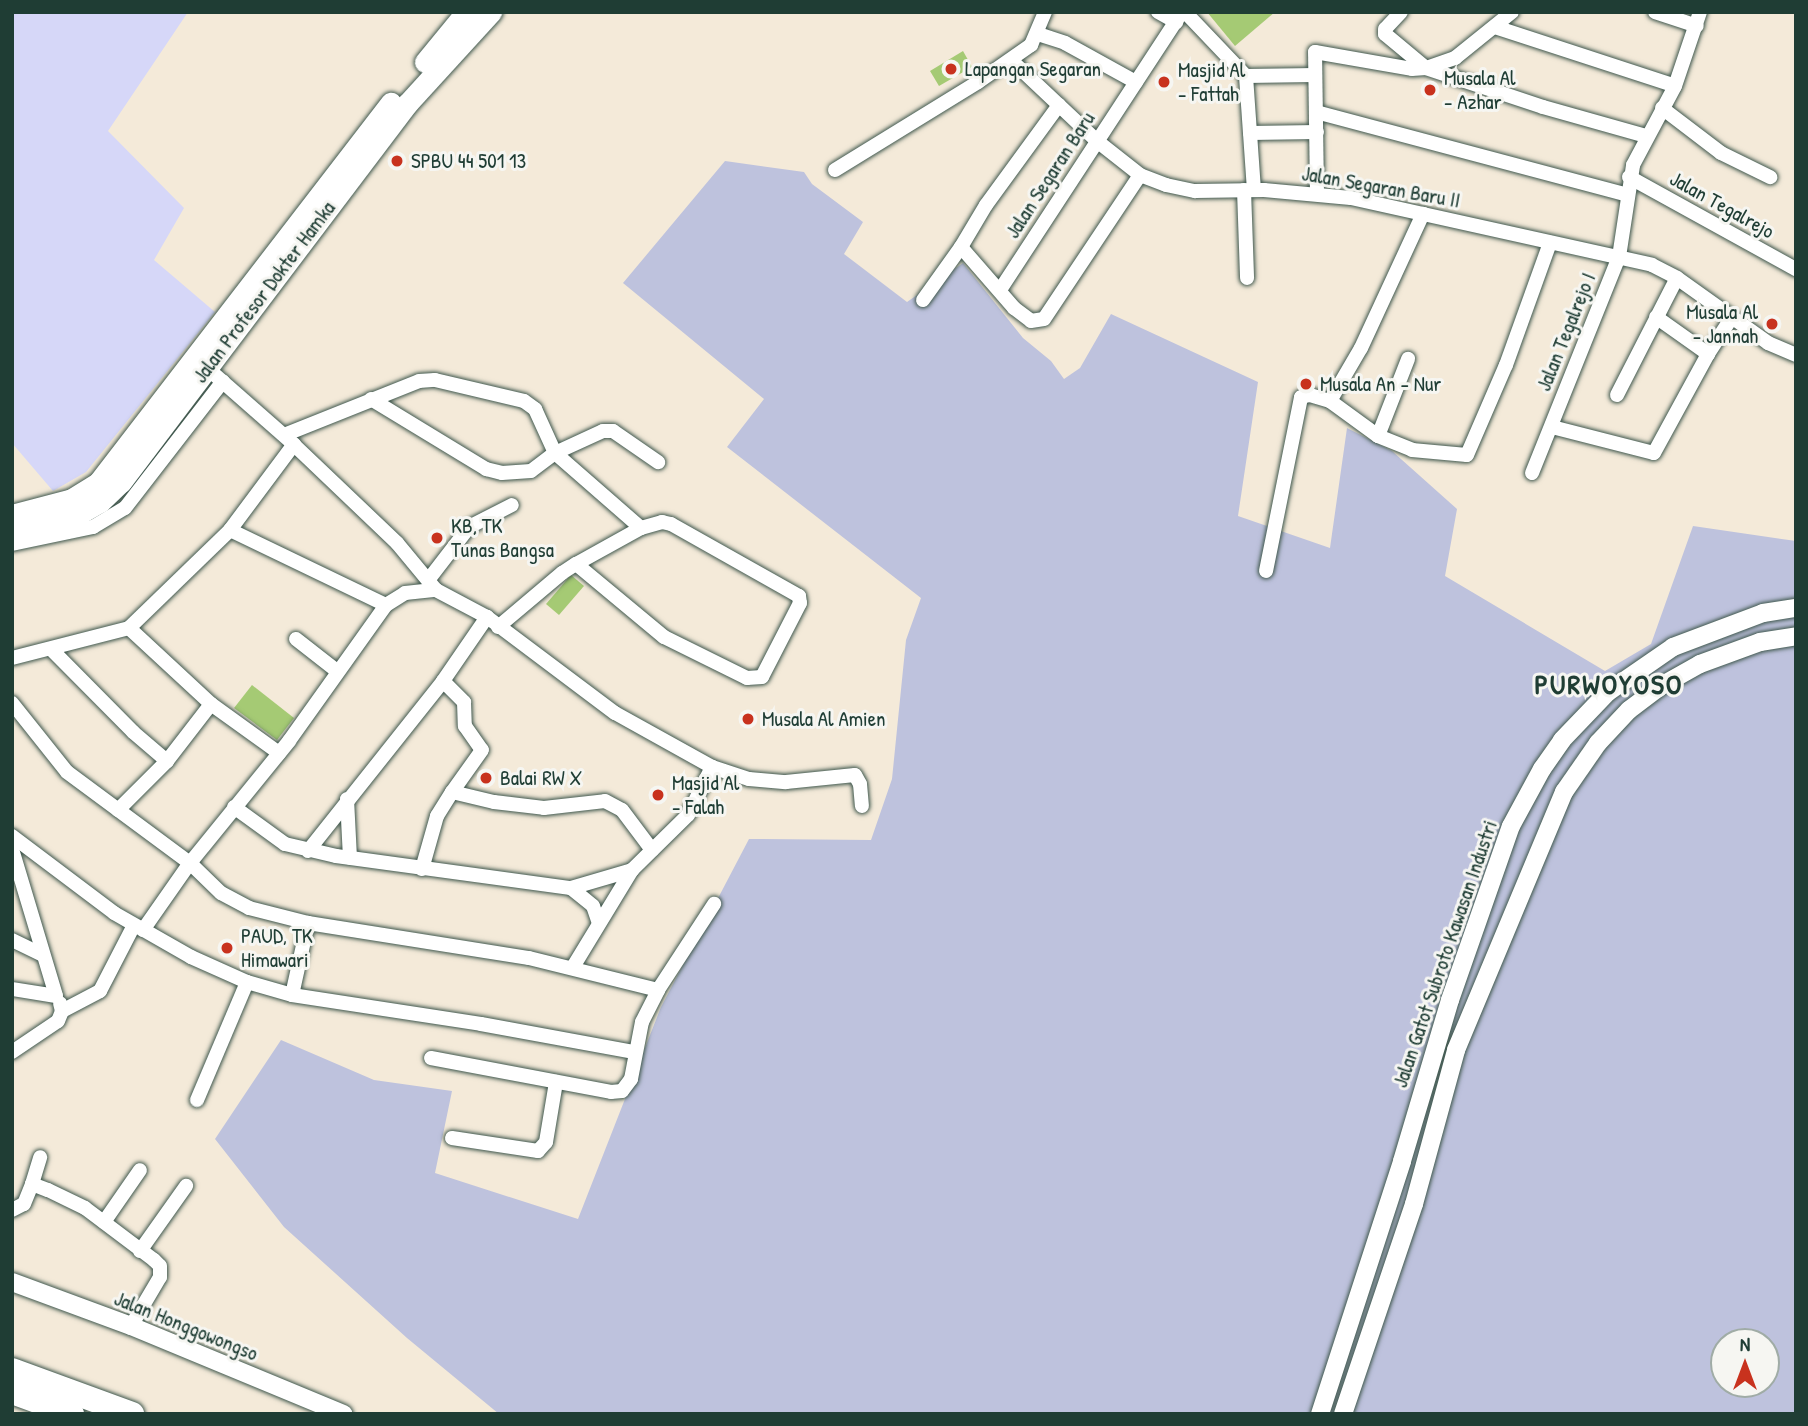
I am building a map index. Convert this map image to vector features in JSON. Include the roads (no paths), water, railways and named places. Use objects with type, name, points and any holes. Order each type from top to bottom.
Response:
[{"type":"highway","points":[[12,1370],[132,1414]]},
{"type":"highway","points":[[12,1392],[72,1414]]},
{"type":"main road","name":"Jalan Profesor Dokter Hamka","points":[[12,515],[72,499],[98,483],[356,144],[466,12]]},
{"type":"main road","name":"Jalan Profesor Dokter Hamka","points":[[12,534],[52,525],[100,502],[121,482],[215,375],[407,104],[491,12]]},
{"type":"street","points":[[835,170],[1031,45],[1038,34],[1045,12]]},
{"type":"street","points":[[1158,12],[1181,15],[1246,76],[1250,134],[1247,278]]},
{"type":"street","points":[[1401,12],[1385,29],[1385,34],[1426,68],[1543,107],[1646,136]]},
{"type":"street","points":[[1317,193],[1315,53],[1319,51],[1412,69],[1426,68],[1455,58],[1512,12]]},
{"type":"street","points":[[1619,257],[1629,177],[1646,136],[1675,86],[1698,19],[1656,12]]},
{"type":"street","name":"Jalan Segaran Baru","points":[[1000,290],[1181,15]]},
{"type":"street","points":[[1495,27],[1675,86]]},
{"type":"street","points":[[1038,34],[1065,43],[1136,82]]},
{"type":"street","name":"Jalan Segaran Baru II","points":[[1010,60],[1097,141],[1140,175],[1195,191],[1317,193],[1619,257]]},
{"type":"street","points":[[1246,76],[1315,75]]},
{"type":"street","points":[[923,300],[961,247],[986,205],[1059,105]]},
{"type":"street","points":[[1662,108],[1721,153],[1770,177]]},
{"type":"street","points":[[1316,112],[1628,195]]},
{"type":"street","points":[[1250,134],[1317,132]]},
{"type":"street","points":[[961,247],[1014,308],[1031,321],[1044,319],[1140,175]]},
{"type":"street","name":"Jalan Tegalrejo","points":[[1629,177],[1796,269]]},
{"type":"street","points":[[1330,401],[1361,348],[1423,214]]},
{"type":"street","points":[[1266,571],[1299,402],[1304,396],[1330,401],[1378,436],[1412,450],[1463,456],[1471,452],[1550,243]]},
{"type":"street","name":"Jalan Tegalrejo I","points":[[1532,473],[1619,257],[1652,265],[1677,278],[1768,343],[1796,355]]},
{"type":"street","points":[[1617,395],[1677,278]]},
{"type":"street","points":[[1656,317],[1708,354]]},
{"type":"street","points":[[1552,427],[1654,453],[1708,354],[1732,317]]},
{"type":"street","points":[[1378,436],[1408,359]]},
{"type":"street","points":[[12,544],[93,527],[125,508],[181,440],[215,375],[289,440],[432,584],[493,622],[614,712],[712,767],[749,779],[786,782],[855,775],[860,784],[862,806]]},
{"type":"street","points":[[12,658],[129,628],[230,530],[289,440],[371,399],[428,380],[510,397],[535,410],[555,453],[641,528]]},
{"type":"street","points":[[371,399],[494,471],[531,471],[555,453],[607,430],[658,462]]},
{"type":"street","points":[[12,1052],[58,1021],[62,1011],[100,991],[138,927],[279,753],[386,605],[405,593],[432,584],[469,527],[513,505]]},
{"type":"street","points":[[308,851],[347,799],[493,622],[576,564],[641,528],[662,522],[671,524],[799,596],[800,603],[762,677],[747,678],[664,637],[576,564]]},
{"type":"street","points":[[230,530],[386,605]]},
{"type":"street","name":"Jalan Gatot Subroto Kawasan Industri","points":[[1320,1414],[1402,1161],[1450,1000],[1511,826],[1542,769],[1563,740],[1608,692],[1673,647],[1763,613],[1796,608]]},
{"type":"street","points":[[129,628],[212,704],[279,753]]},
{"type":"street","name":"Jalan Gatot Subroto Kawasan Industri","points":[[1343,1414],[1414,1204],[1456,1050],[1564,792],[1598,743],[1629,710],[1659,687],[1700,664],[1760,642],[1796,636]]},
{"type":"street","points":[[296,639],[337,671]]},
{"type":"street","points":[[51,649],[132,732],[167,761]]},
{"type":"street","points":[[422,869],[437,816],[481,755],[482,746],[465,726],[464,702],[443,681]]},
{"type":"street","points":[[12,703],[67,772],[190,863],[221,893],[235,901],[276,916],[309,923],[573,967],[657,990]]},
{"type":"street","points":[[118,810],[167,761],[212,704]]},
{"type":"street","points":[[573,967],[632,870],[688,815],[712,767]]},
{"type":"street","points":[[452,792],[494,802],[544,808],[605,801],[622,810],[652,850]]},
{"type":"street","points":[[347,799],[350,858]]},
{"type":"street","points":[[234,807],[285,844],[350,858],[571,888],[632,870]]},
{"type":"street","points":[[12,836],[138,927],[191,957],[247,982],[292,995],[481,1024],[635,1052]]},
{"type":"street","points":[[12,849],[41,954],[62,1011]]},
{"type":"street","points":[[571,888],[593,906],[599,923]]},
{"type":"street","points":[[431,1058],[556,1083],[611,1092],[622,1091],[631,1079],[642,1022],[657,990],[714,904]]},
{"type":"street","points":[[292,995],[309,923]]},
{"type":"street","points":[[12,940],[41,954]]},
{"type":"street","points":[[197,1100],[247,982]]},
{"type":"street","points":[[12,989],[56,996]]},
{"type":"street","points":[[452,1138],[538,1152],[546,1142],[556,1083]]},
{"type":"street","points":[[12,1210],[24,1204],[40,1157]]},
{"type":"street","points":[[104,1222],[140,1170]]},
{"type":"street","points":[[32,1184],[85,1208],[159,1266],[160,1277],[131,1326]]},
{"type":"street","points":[[140,1251],[186,1186]]},
{"type":"street","name":"Jalan Honggowongso","points":[[12,1282],[131,1326],[343,1414]]},
{"type":"place","name":"Lapangan Segaran","points":[[951,69]]},
{"type":"place","name":"Masjid Al - Fattah","points":[[1164,82]]},
{"type":"place","name":"Musala Al - Azhar","points":[[1430,90]]},
{"type":"place","name":"SPBU 44 501 13","points":[[397,161]]},
{"type":"place","name":"Musala Al - Jannah","points":[[1772,324]]},
{"type":"place","name":"Musala An - Nur","points":[[1306,384]]},
{"type":"place","name":"KB, TK Tunas Bangsa","points":[[437,538]]},
{"type":"place","name":"Musala Al Amien","points":[[748,719]]},
{"type":"place","name":"Balai RW X","points":[[486,778]]},
{"type":"place","name":"Masjid Al - Falah","points":[[658,795]]},
{"type":"place","name":"PAUD, TK Himawari","points":[[227,948]]},
{"type":"district","name":"PURWOYOSO","points":[[1609,684]]}]
